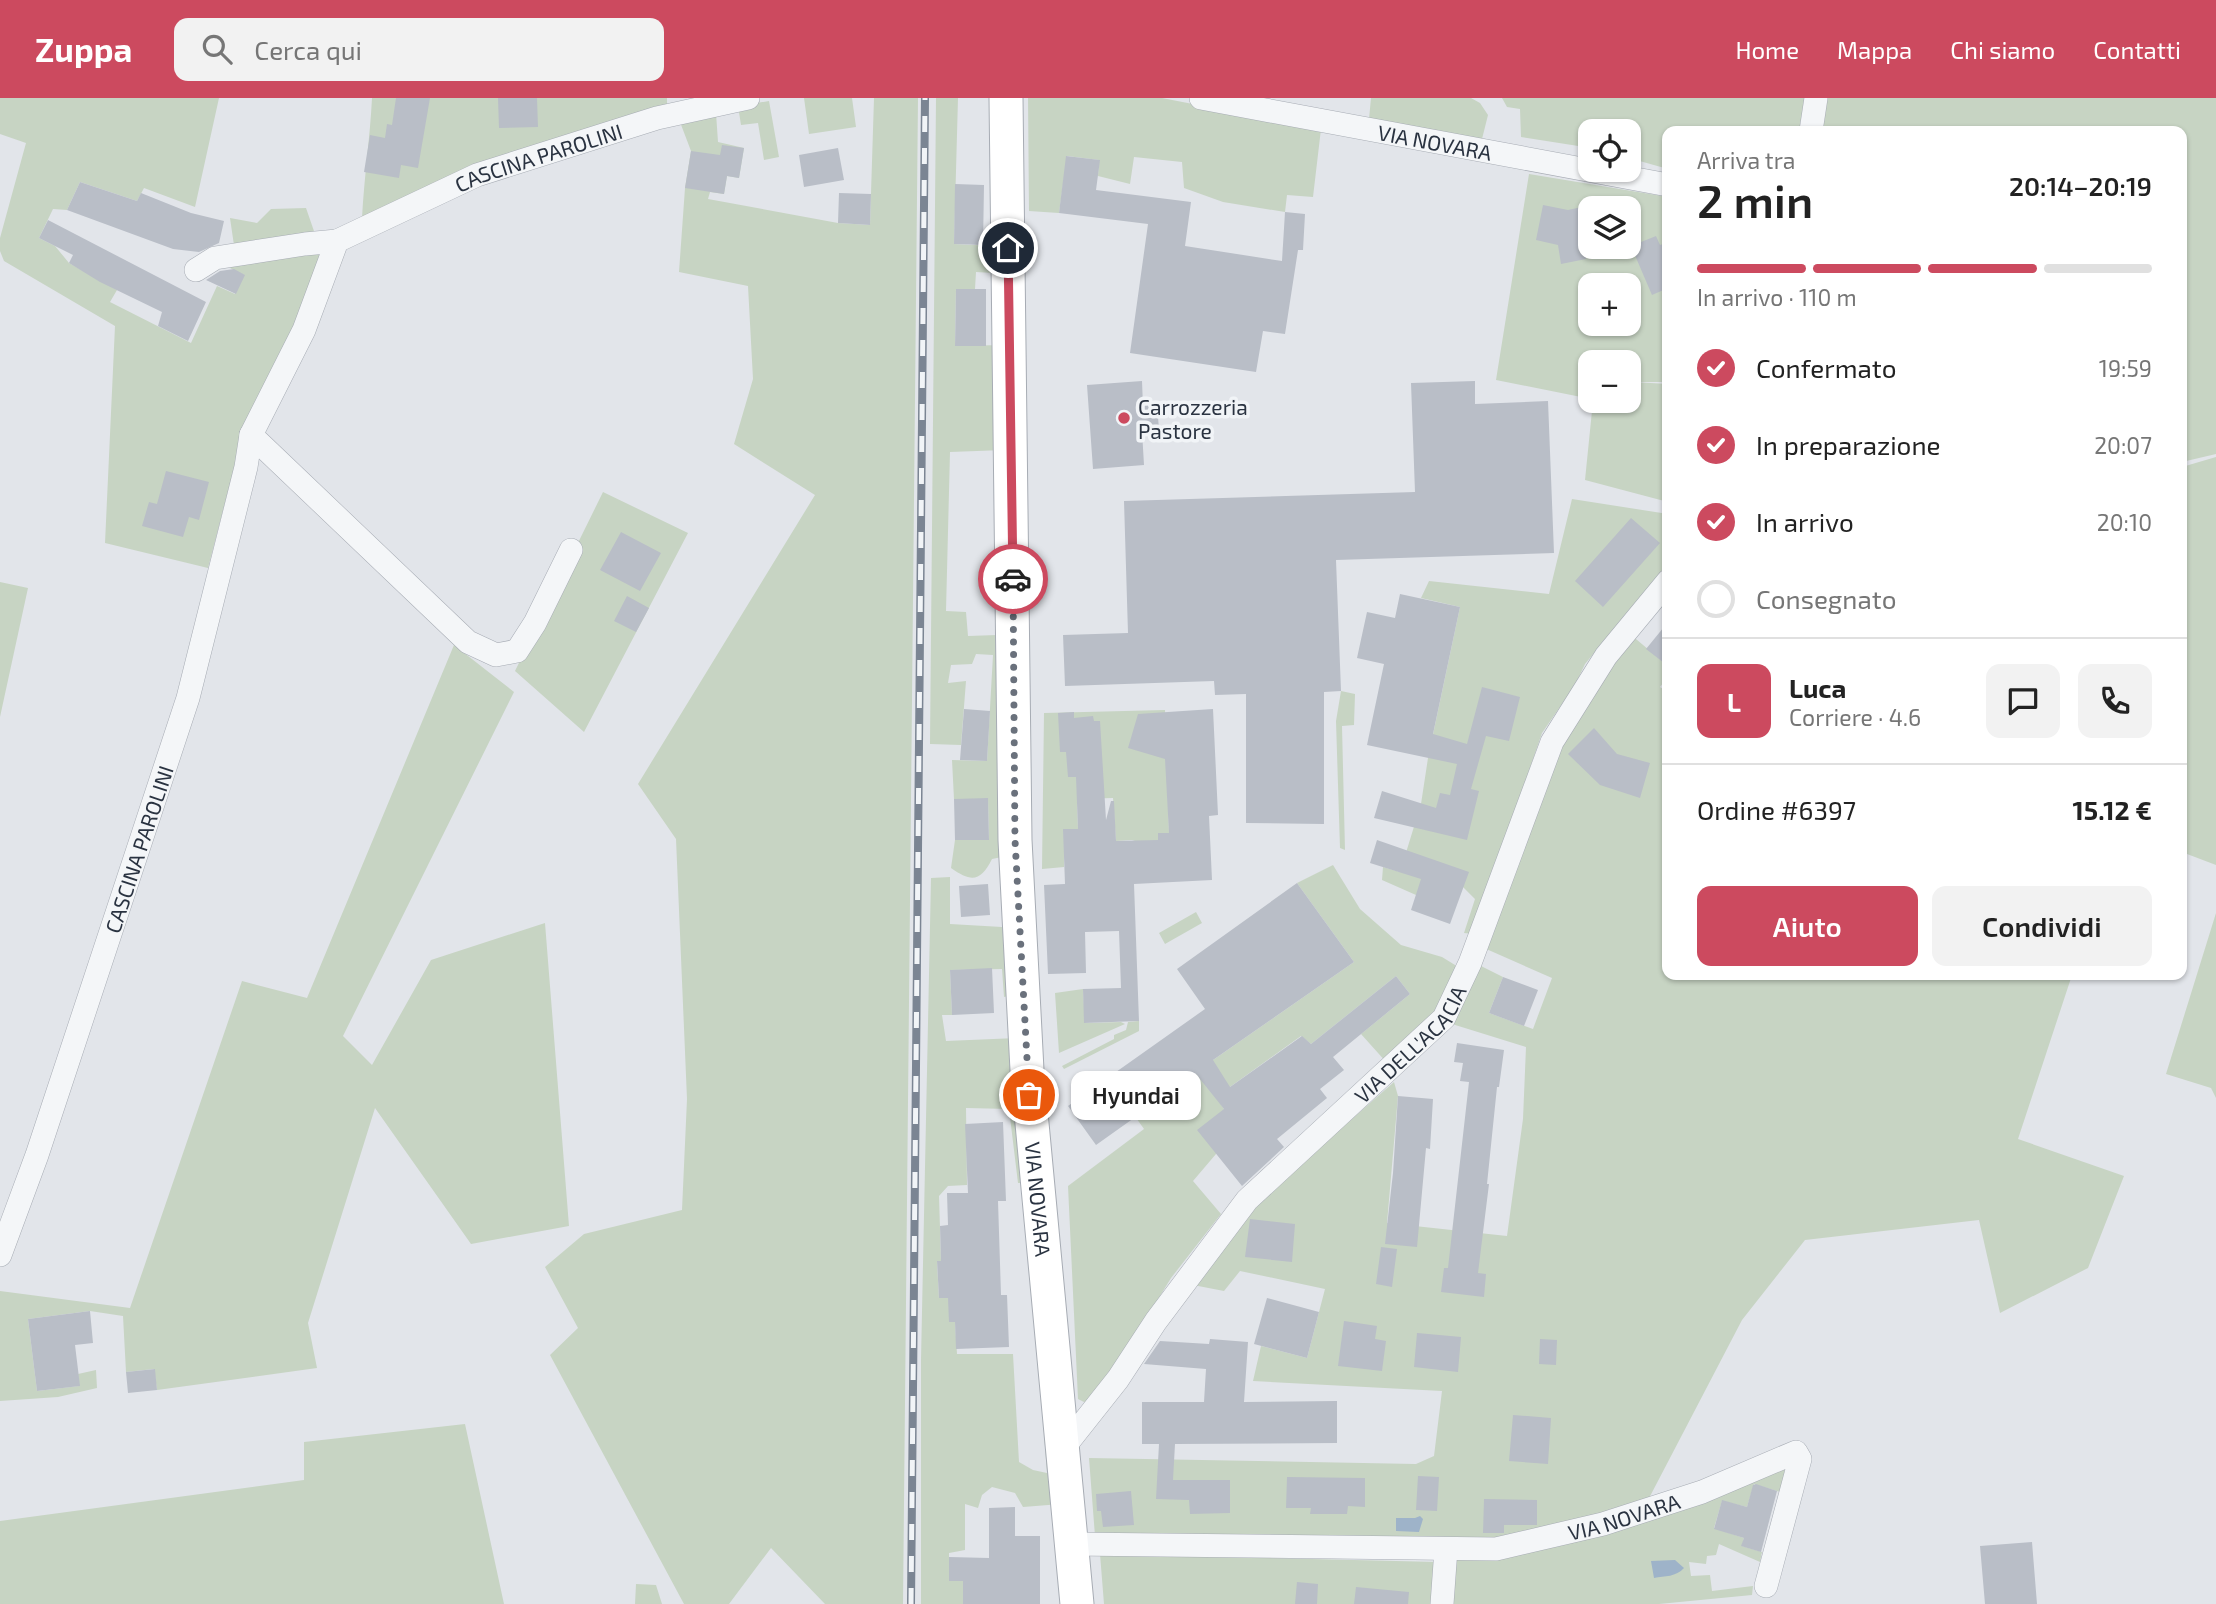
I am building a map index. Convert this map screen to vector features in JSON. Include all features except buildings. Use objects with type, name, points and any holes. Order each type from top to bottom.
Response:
[{"type":"main road","name":"VIA NOVARA","points":[[1006,98],[1015,840],[1027,1070],[1077,1604]]},
{"type":"street","name":"CASCINA PAROLINI","points":[[196,270],[215,258],[337,241],[477,175],[673,106],[748,98]]},
{"type":"street","name":"VIA NOVARA","points":[[1201,98],[1662,184]]},
{"type":"street","points":[[1812,126],[1816,98]]},
{"type":"street","name":"CASCINA PAROLINI","points":[[0,1255],[37,1154],[188,698],[246,467],[251,435],[304,330],[337,241]]},
{"type":"street","points":[[251,435],[468,642],[496,655],[517,651],[536,624],[571,550]]},
{"type":"street","name":"VIA DELL'ACACIA","points":[[1061,1451],[1118,1379],[1156,1321],[1247,1199],[1444,1018],[1470,963],[1552,742],[1606,656],[1662,587]]},
{"type":"street","name":"VIA NOVARA","points":[[1072,1544],[1496,1549],[1603,1524],[1702,1492],[1796,1452],[1800,1459],[1766,1586]]},
{"type":"street","points":[[1442,1604],[1446,1549]]},
{"type":"green space","points":[[0,98],[219,98],[195,207],[144,188],[137,201],[80,182],[67,210],[53,209],[39,238],[55,246],[69,263],[117,290],[110,302],[191,343],[217,286],[235,294],[244,275],[230,268],[236,259],[230,218],[257,223],[271,209],[306,208],[315,234],[326,251],[296,326],[244,430],[208,568],[105,543],[115,326],[4,261],[0,251],[0,238],[26,143],[0,134]]},
{"type":"green space","points":[[372,98],[667,98],[667,109],[362,218]]},
{"type":"green space","points":[[804,98],[852,98],[856,127],[809,134]]},
{"type":"green space","points":[[874,98],[918,98],[903,1604],[825,1604],[771,1548],[729,1604],[684,1604],[550,1355],[578,1328],[545,1267],[584,1234],[682,1210],[687,1099],[676,839],[638,784],[815,495],[734,444],[753,379],[748,286],[679,272],[685,188],[691,151],[680,122],[716,113],[718,142],[744,148],[739,178],[727,176],[724,194],[710,192],[708,199],[838,223],[870,225]]},
{"type":"green space","points":[[936,98],[958,98],[954,244],[995,246],[993,273],[976,272],[975,289],[956,289],[955,346],[1003,345],[1004,450],[950,452],[946,611],[966,612],[968,636],[997,635],[1012,855],[992,859],[984,872],[970,878],[951,868],[955,840],[989,840],[988,799],[954,799],[952,760],[987,761],[993,655],[976,654],[972,664],[951,665],[948,683],[966,681],[961,745],[930,744]]},
{"type":"green space","points":[[1028,98],[1162,98],[1321,129],[1313,197],[1287,195],[1285,212],[1223,202],[1184,188],[1182,162],[1134,157],[1130,184],[1098,176],[1099,160],[1067,156],[1059,213],[1029,211]]},
{"type":"green space","points":[[1371,98],[1471,98],[1480,103],[1488,115],[1482,139],[1369,119]]},
{"type":"green space","points":[[1502,98],[1805,98],[1800,126],[1662,126],[1662,167],[1641,161],[1641,119],[1578,119],[1578,146],[1521,137],[1520,109],[1507,107]]},
{"type":"green space","points":[[1824,98],[2216,98],[2216,454],[2187,461],[2187,126],[1819,126]]},
{"type":"green space","points":[[769,101],[779,157],[764,160],[758,123],[741,125],[738,106]]},
{"type":"green space","points":[[1529,174],[1662,196],[1662,382],[1641,382],[1641,350],[1578,350],[1578,396],[1496,380]]},
{"type":"green space","points":[[1641,382],[1662,384],[1662,500],[1585,480],[1592,413],[1641,413]]},
{"type":"green space","points":[[2216,457],[2216,865],[2187,854],[2187,466]]},
{"type":"green space","points":[[603,492],[688,533],[584,732],[515,671]]},
{"type":"green space","points":[[1572,499],[1662,513],[1662,570],[1585,664],[1575,685],[1542,733],[1473,934],[1464,933],[1475,899],[1463,887],[1416,895],[1382,880],[1383,867],[1400,872],[1421,804],[1460,607],[1421,598],[1429,581],[1549,594]]},
{"type":"green space","points":[[0,582],[28,588],[0,717]]},
{"type":"green space","points":[[1630,634],[1662,661],[1662,980],[2070,980],[2018,1139],[2124,1176],[2088,1268],[2000,1313],[1979,1220],[1805,1240],[1742,1320],[1647,1502],[1498,1543],[1095,1536],[1089,1458],[1416,1464],[1434,1456],[1442,1391],[1253,1381],[1261,1346],[1307,1358],[1325,1289],[1240,1271],[1224,1291],[1193,1285],[1256,1203],[1394,1082],[1398,1096],[1387,1223],[1507,1236],[1523,1119],[1526,1047],[1452,1024],[1481,966],[1503,977],[1489,1013],[1533,1029],[1552,978],[1484,948],[1557,747]]},
{"type":"green space","points":[[454,645],[514,692],[343,1036],[372,1065],[431,960],[545,923],[569,1226],[471,1244],[375,1108],[308,1323],[317,1368],[157,1390],[154,1369],[126,1372],[123,1316],[90,1311],[28,1319],[37,1391],[79,1386],[78,1374],[96,1370],[97,1388],[58,1397],[0,1401],[0,1291],[130,1308],[242,981],[307,998]]},
{"type":"green space","points":[[1341,691],[1355,694],[1354,725],[1342,726],[1345,850],[1340,848],[1336,721]]},
{"type":"green space","points":[[1165,710],[1169,833],[1158,833],[1159,849],[1132,840],[1116,841],[1113,798],[1077,799],[1078,829],[1064,829],[1064,867],[1042,869],[1044,713]]},
{"type":"green space","points":[[1333,865],[1360,909],[1401,945],[1442,957],[1455,965],[1458,974],[1441,1015],[1387,1063],[1361,1034],[1410,994],[1396,976],[1311,1044],[1301,1036],[1216,1097],[1224,1109],[1216,1154],[1193,1181],[1221,1214],[1171,1278],[1102,1391],[1094,1400],[1084,1402],[1078,1399],[1068,1186],[1144,1129],[1134,1115],[1354,962],[1297,883]]},
{"type":"green space","points":[[1004,869],[1016,994],[1004,997],[1002,969],[950,970],[952,1015],[942,1015],[946,1041],[1017,1038],[1026,1183],[1018,1183],[1009,1109],[966,1108],[967,1185],[948,1186],[939,1196],[939,1298],[948,1298],[955,1322],[957,1354],[1013,1354],[1019,1462],[1033,1470],[1047,1473],[1040,1379],[1061,1504],[1023,1507],[1015,1493],[992,1487],[982,1495],[978,1508],[965,1504],[965,1550],[949,1553],[949,1580],[963,1581],[963,1604],[921,1604],[921,1360],[931,878],[950,877],[950,924],[1002,927]]},
{"type":"green space","points":[[1196,912],[1202,923],[1165,944],[1159,933]]},
{"type":"green space","points":[[2216,913],[2216,1098],[2211,1088],[2166,1074]]},
{"type":"green space","points":[[1083,989],[1085,1023],[1125,1024],[1059,1053],[1055,993]]},
{"type":"green space","points":[[1139,1021],[1139,1031],[1064,1069],[1062,1066],[1114,1039],[1114,1035],[1126,1030],[1128,1022]]},
{"type":"green space","points":[[465,1424],[504,1604],[0,1604],[0,1521],[304,1480],[304,1442]]},
{"type":"green space","points":[[1775,1466],[1785,1470],[1780,1492],[1754,1484],[1747,1507],[1722,1501],[1714,1528],[1744,1538],[1742,1546],[1762,1552],[1760,1562],[1719,1544],[1716,1555],[1707,1556],[1706,1564],[1689,1562],[1691,1576],[1710,1575],[1712,1591],[1753,1586],[1752,1595],[1659,1604],[1451,1604],[1453,1556]]},
{"type":"green space","points":[[1100,1554],[1438,1562],[1436,1604],[1104,1604]]},
{"type":"green space","points":[[636,1584],[656,1585],[662,1604],[635,1604]]},
{"type":"water","points":[[1420,1516],[1423,1519],[1419,1532],[1396,1531],[1396,1518]]},
{"type":"water","points":[[1675,1560],[1684,1568],[1681,1571],[1654,1578],[1651,1561]]},
{"type":"railway","points":[[911,1604],[925,98]]},
{"type":"way so far","points":[[1013,579],[1015,840],[1029,1095]]},
{"type":"place","name":"Carrozzeria Pastore","points":[[1124,418]]},
{"type":"place","name":"Hyundai","points":[[1029,1095]]},
{"type":"route","points":[[1008,248],[1013,579]]}]
